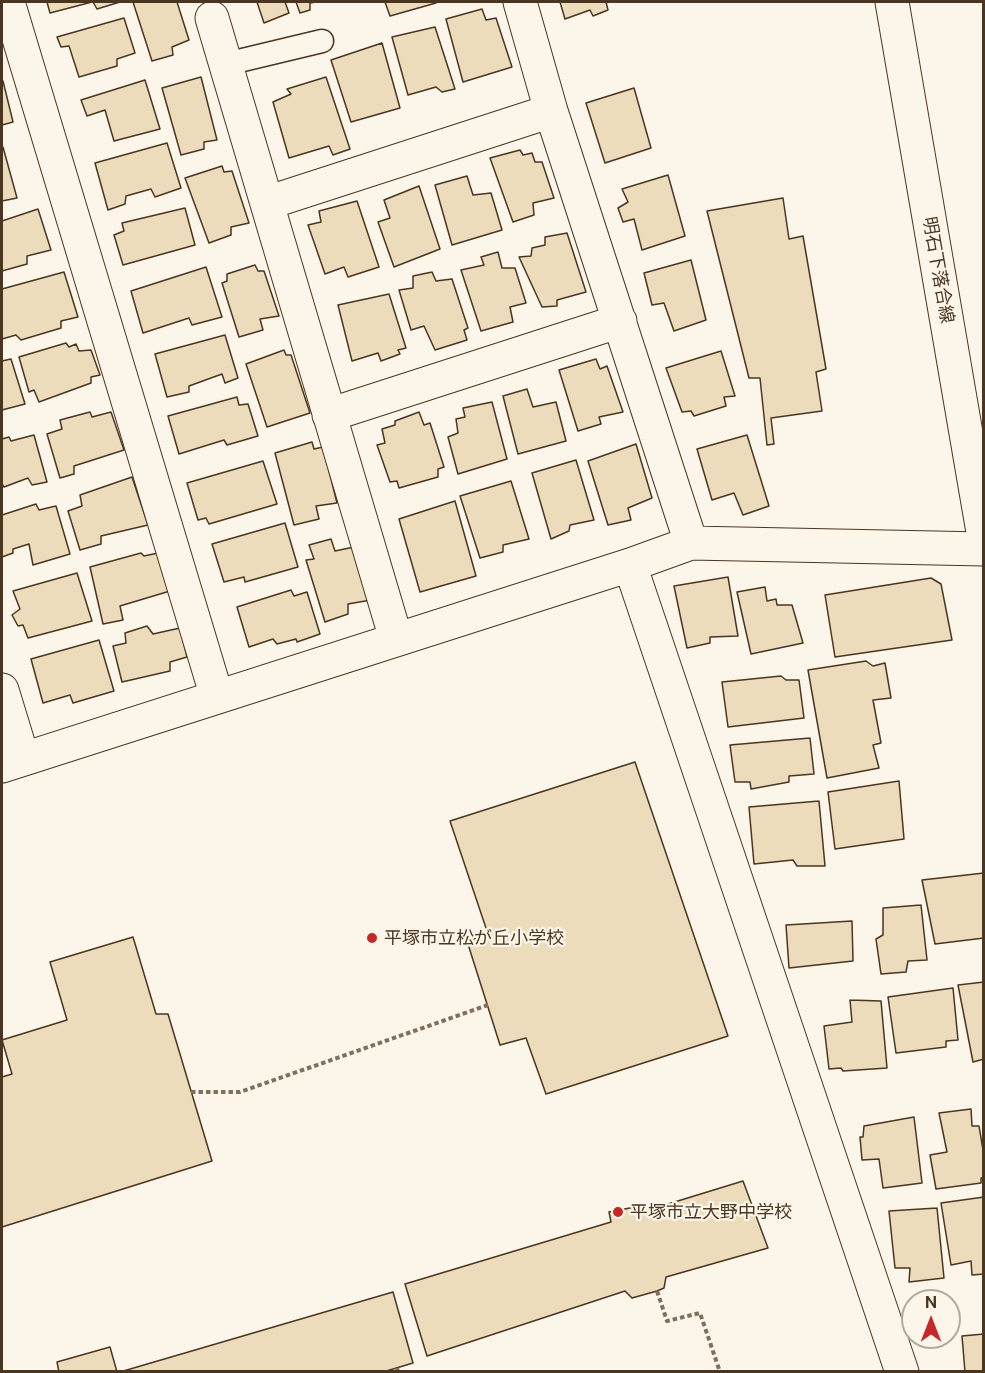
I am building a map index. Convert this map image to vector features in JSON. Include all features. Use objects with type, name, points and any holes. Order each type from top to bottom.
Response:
[{"type":"street","points":[[8,2],[217,697]]},
{"type":"street","points":[[520,2],[551,111],[691,543]]},
{"type":"street","name":"明石下落合線","points":[[892,2],[984,538]]},
{"type":"street","points":[[212,18],[396,639]]},
{"type":"street","points":[[267,203],[551,111]]},
{"type":"street","points":[[329,415],[620,321]]},
{"type":"street","points":[[2,690],[12,763],[630,565],[691,543],[984,549]]},
{"type":"street","points":[[630,565],[902,1371]]},
{"type":"lane","points":[[226,64],[322,41]]},
{"type":"path","points":[[191,1092],[240,1092],[488,1005]]},
{"type":"path","points":[[657,1291],[667,1321],[700,1313],[720,1371]]},
{"type":"building","points":[[47,2],[92,2],[50,13]]},
{"type":"building","points":[[93,2],[120,2],[97,9]]},
{"type":"building","points":[[133,2],[177,2],[189,40],[172,47],[173,55],[152,61]]},
{"type":"building","points":[[257,2],[285,2],[289,13],[264,23]]},
{"type":"building","points":[[296,2],[316,2],[310,3],[310,10],[300,13]]},
{"type":"building","points":[[385,2],[436,2],[436,3],[390,16]]},
{"type":"building","points":[[560,2],[606,2],[608,10],[593,16],[590,10],[565,19]]},
{"type":"building","points":[[482,9],[486,20],[496,18],[512,67],[463,82],[446,19]]},
{"type":"building","points":[[124,18],[135,53],[117,59],[117,66],[79,77],[69,46],[61,47],[57,37]]},
{"type":"building","points":[[435,27],[455,89],[442,92],[436,87],[408,95],[392,37]]},
{"type":"building","points":[[382,43],[400,108],[351,122],[331,60]]},
{"type":"building","points":[[201,77],[217,140],[204,142],[204,149],[181,155],[162,88]]},
{"type":"building","points":[[326,77],[350,149],[333,155],[329,146],[289,158],[273,102],[291,94],[287,89]]},
{"type":"building","points":[[145,80],[160,129],[114,141],[105,110],[87,116],[81,100]]},
{"type":"building","points":[[2,81],[13,122],[2,125]]},
{"type":"building","points":[[634,88],[651,148],[605,163],[586,103]]},
{"type":"building","points":[[167,143],[181,188],[155,197],[151,189],[126,196],[125,204],[108,210],[95,163]]},
{"type":"building","points":[[2,148],[17,198],[2,201]]},
{"type":"building","points":[[520,150],[523,155],[532,153],[535,162],[542,162],[554,198],[533,203],[534,215],[513,222],[490,158]]},
{"type":"building","points":[[222,166],[224,172],[232,171],[249,223],[231,227],[231,235],[209,243],[185,178]]},
{"type":"building","points":[[668,175],[685,236],[642,250],[634,219],[623,222],[618,208],[628,202],[622,189]]},
{"type":"building","points":[[467,176],[473,195],[491,193],[502,230],[452,245],[435,185]]},
{"type":"building","points":[[419,186],[440,249],[394,267],[378,222],[390,218],[384,200]]},
{"type":"building","points":[[783,198],[789,239],[803,236],[826,369],[816,372],[822,411],[771,418],[774,444],[767,445],[760,378],[749,378],[707,211]]},
{"type":"building","points":[[357,201],[379,267],[348,277],[344,267],[325,274],[308,225],[321,222],[319,211]]},
{"type":"building","points":[[185,208],[195,245],[123,265],[114,235],[124,231],[122,223]]},
{"type":"building","points":[[38,209],[51,250],[27,256],[27,264],[2,271],[2,221]]},
{"type":"building","points":[[567,233],[586,292],[557,300],[557,306],[542,307],[519,257],[531,256],[532,248],[545,245],[545,237]]},
{"type":"building","points":[[498,252],[502,268],[515,268],[526,303],[510,307],[513,322],[481,331],[461,270],[484,265],[481,257]]},
{"type":"building","points":[[691,260],[706,320],[674,331],[664,303],[652,305],[644,273]]},
{"type":"building","points":[[255,265],[258,271],[264,271],[279,316],[260,319],[263,330],[239,337],[222,283],[227,281],[227,274]]},
{"type":"building","points":[[206,267],[222,317],[192,325],[189,318],[143,333],[131,291]]},
{"type":"building","points":[[64,272],[78,317],[61,321],[61,328],[21,340],[16,335],[2,339],[2,289]]},
{"type":"building","points":[[432,272],[436,281],[452,279],[468,328],[464,330],[467,340],[435,350],[424,326],[411,330],[399,290],[413,288],[413,276]]},
{"type":"building","points":[[389,294],[406,348],[398,350],[400,354],[381,361],[378,353],[352,361],[338,305]]},
{"type":"building","points":[[225,335],[238,378],[225,383],[222,374],[189,386],[189,392],[167,397],[155,354]]},
{"type":"building","points":[[66,343],[69,347],[76,344],[79,351],[91,350],[100,375],[91,377],[91,383],[39,402],[34,390],[29,392],[19,357]]},
{"type":"building","points":[[284,350],[286,355],[291,355],[310,413],[267,427],[246,364]]},
{"type":"building","points":[[721,351],[735,396],[724,397],[726,406],[694,416],[691,411],[682,412],[666,368]]},
{"type":"building","points":[[11,359],[25,404],[2,410],[2,361]]},
{"type":"building","points":[[596,359],[600,369],[607,366],[623,412],[599,417],[601,424],[578,431],[559,370]]},
{"type":"building","points":[[527,389],[533,407],[556,402],[566,441],[518,454],[503,396]]},
{"type":"building","points":[[237,397],[239,405],[248,404],[258,436],[227,445],[224,440],[179,454],[168,416]]},
{"type":"building","points":[[492,402],[507,459],[458,474],[448,437],[458,433],[456,419],[465,417],[463,408]]},
{"type":"building","points":[[90,412],[92,417],[111,412],[124,450],[74,466],[74,474],[60,478],[47,434],[62,429],[60,420]]},
{"type":"building","points":[[419,412],[424,425],[430,423],[444,467],[438,469],[438,477],[399,488],[397,481],[390,482],[377,445],[385,443],[382,429],[395,425],[395,421]]},
{"type":"building","points":[[34,435],[47,482],[32,485],[28,478],[4,487],[2,484],[2,439],[9,437],[11,441]]},
{"type":"building","points":[[747,435],[769,506],[743,515],[734,493],[712,500],[697,449]]},
{"type":"building","points":[[312,442],[314,449],[323,447],[337,503],[316,506],[319,519],[294,525],[275,453]]},
{"type":"building","points":[[636,444],[652,498],[628,508],[631,520],[608,525],[588,461]]},
{"type":"building","points":[[576,460],[594,520],[570,525],[569,531],[551,539],[532,473]]},
{"type":"building","points":[[263,461],[277,504],[209,524],[206,518],[198,520],[187,483]]},
{"type":"building","points":[[132,477],[148,525],[101,536],[101,544],[80,550],[68,511],[82,506],[80,495]]},
{"type":"building","points":[[511,481],[529,539],[503,545],[503,552],[480,558],[460,496]]},
{"type":"building","points":[[455,501],[476,576],[420,592],[399,519]]},
{"type":"building","points":[[36,504],[39,510],[56,506],[70,554],[33,565],[29,544],[13,549],[13,553],[2,557],[2,515]]},
{"type":"building","points":[[285,523],[298,567],[245,582],[244,577],[224,582],[212,544]]},
{"type":"building","points":[[331,539],[335,551],[354,547],[371,600],[348,604],[348,614],[325,622],[306,560],[314,559],[309,545]]},
{"type":"building","points":[[141,553],[144,556],[158,553],[170,591],[120,606],[123,620],[103,624],[90,567]]},
{"type":"building","points":[[77,573],[92,621],[28,638],[23,625],[18,626],[12,615],[20,609],[13,591]]},
{"type":"building","points":[[728,577],[738,636],[710,637],[710,643],[687,648],[674,586]]},
{"type":"building","points":[[931,578],[941,584],[952,640],[835,657],[825,595]]},
{"type":"building","points":[[765,587],[767,601],[776,599],[777,605],[792,605],[803,643],[751,654],[737,592]]},
{"type":"building","points":[[291,590],[294,596],[307,592],[320,634],[297,642],[296,639],[277,644],[273,639],[249,647],[237,607]]},
{"type":"building","points":[[147,626],[153,634],[180,628],[187,657],[170,662],[170,671],[122,682],[113,646],[126,643],[125,633]]},
{"type":"building","points":[[99,640],[114,691],[73,703],[70,695],[43,703],[31,659]]},
{"type":"building","points":[[866,661],[873,666],[885,663],[891,698],[873,700],[881,743],[873,745],[879,768],[827,778],[808,670]]},
{"type":"building","points":[[781,676],[786,680],[799,680],[804,718],[728,727],[722,682]]},
{"type":"building","points":[[810,738],[814,774],[789,776],[789,782],[751,789],[750,782],[735,782],[730,745]]},
{"type":"building","points":[[635,762],[728,1036],[546,1094],[526,1038],[500,1045],[467,941],[488,934],[450,821]]},
{"type":"building","points":[[899,781],[904,839],[835,849],[828,792]]},
{"type":"building","points":[[819,801],[825,866],[797,866],[793,860],[754,864],[749,807]]},
{"type":"building","points":[[984,873],[984,938],[935,944],[922,880]]},
{"type":"building","points":[[921,905],[927,960],[908,961],[906,972],[881,974],[876,939],[883,935],[883,908]]},
{"type":"building","points":[[852,921],[853,961],[789,968],[786,925]]},
{"type":"building","points":[[133,937],[156,1014],[168,1014],[212,1161],[2,1227],[2,1077],[12,1074],[2,1040],[67,1020],[50,962]]},
{"type":"building","points":[[984,982],[984,1059],[973,1062],[958,985]]},
{"type":"building","points":[[953,988],[958,1040],[946,1041],[946,1047],[896,1053],[888,997]]},
{"type":"building","points":[[850,1000],[881,1001],[887,1068],[843,1071],[841,1068],[829,1069],[824,1026],[852,1022]]},
{"type":"building","points":[[971,1109],[972,1126],[979,1126],[984,1156],[984,1178],[981,1178],[981,1183],[936,1189],[930,1155],[947,1152],[939,1113]]},
{"type":"building","points":[[914,1117],[922,1183],[883,1188],[879,1159],[862,1160],[860,1137],[863,1137],[864,1126]]},
{"type":"building","points":[[743,1181],[768,1248],[666,1277],[664,1288],[657,1291],[632,1298],[625,1291],[427,1356],[405,1284],[611,1222],[609,1212],[635,1207],[642,1212]]},
{"type":"building","points":[[984,1197],[984,1274],[972,1275],[971,1261],[951,1265],[941,1203]]},
{"type":"building","points":[[937,1208],[944,1278],[909,1282],[910,1268],[895,1268],[889,1211]]},
{"type":"building","points":[[393,1292],[413,1363],[383,1372],[120,1372]]},
{"type":"building","points":[[984,1334],[984,1372],[965,1372],[962,1336]]},
{"type":"building","points":[[110,1347],[117,1372],[59,1372],[57,1362]]},
{"type":"place","name":"平塚市立松が丘小学校","points":[[372,938]]},
{"type":"place","name":"平塚市立大野中学校","points":[[618,1212]]}]
